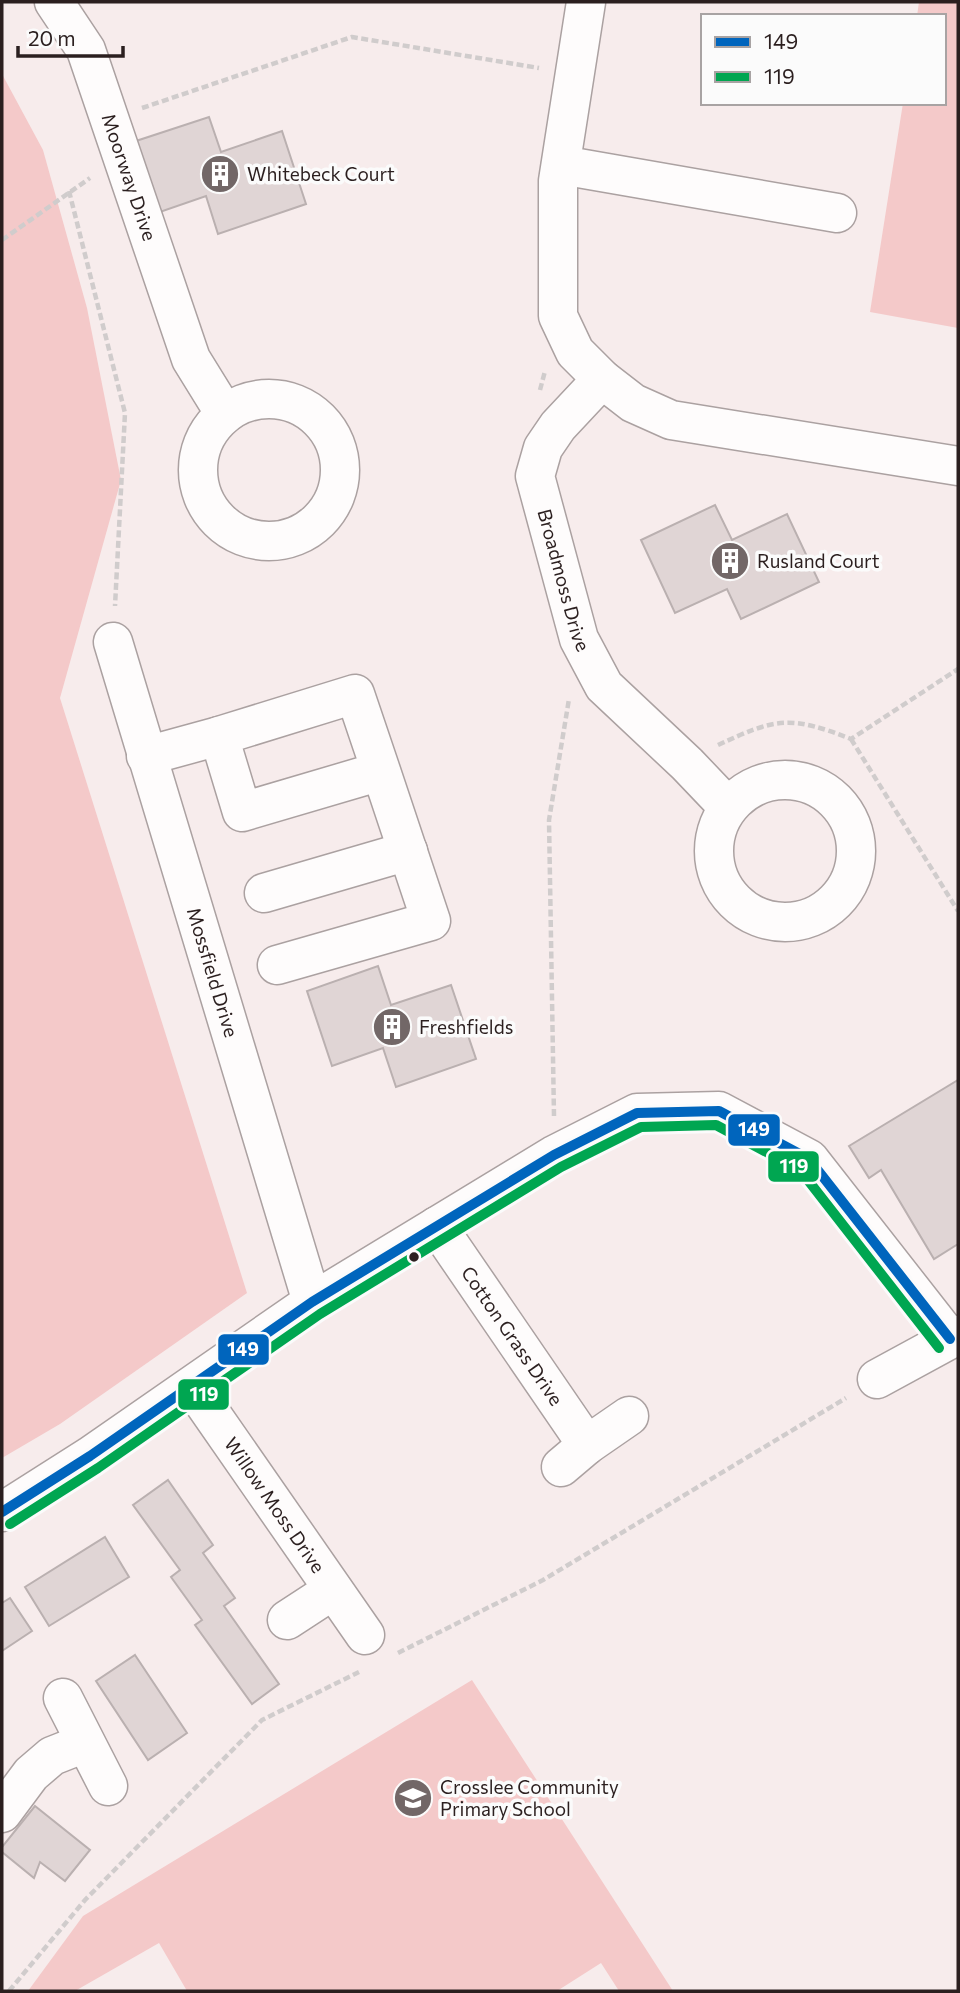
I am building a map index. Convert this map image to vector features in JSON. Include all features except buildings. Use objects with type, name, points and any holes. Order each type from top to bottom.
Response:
[{"type":"street","name":"Moorway Drive","points":[[54,2],[86,50],[191,359],[225,414]]},
{"type":"street","points":[[586,2],[561,165],[558,208],[558,316],[575,352],[602,379],[633,402],[671,420],[958,466]]},
{"type":"street","points":[[561,165],[837,213]]},
{"type":"street","name":"Broadmoss Drive","points":[[602,379],[558,426],[543,448],[535,476],[579,639],[604,686],[728,807]]},
{"type":"street","name":"Mossfield Drive","points":[[113,642],[312,1302]]},
{"type":"street","points":[[146,756],[355,694],[431,921],[277,965]]},
{"type":"street","points":[[219,736],[242,812],[381,771]]},
{"type":"street","points":[[264,893],[408,851]]},
{"type":"street","points":[[2,1512],[90,1457],[312,1302],[554,1155],[637,1113],[719,1111],[809,1159],[954,1337],[877,1379]]},
{"type":"street","name":"Cotton Grass Drive","points":[[437,1226],[574,1456],[629,1416]]},
{"type":"street","name":"Willow Moss Drive","points":[[191,1386],[333,1590],[374,1654]]},
{"type":"street","name":"Willow Moss Drive","points":[[287,1620],[333,1590]]},
{"type":"street","points":[[63,1698],[108,1786]]},
{"type":"street","points":[[2,1813],[31,1774],[52,1756],[85,1742]]},
{"type":"path","points":[[110,119],[352,37],[575,75]]},
{"type":"path","points":[[2,240],[69,191],[123,159]]},
{"type":"path","points":[[69,191],[125,413],[113,642]]},
{"type":"path","points":[[554,1155],[549,820],[579,639]]},
{"type":"path","points":[[851,739],[958,669]]},
{"type":"path","points":[[689,767],[715,746],[774,722],[817,726],[851,739],[958,911]]},
{"type":"path","points":[[9,1991],[85,1900],[262,1720],[374,1654],[543,1580],[877,1379]]},
{"type":"shaded area","points":[[919,2],[958,2],[958,328],[870,312],[903,105],[946,105],[946,14],[917,14]]},
{"type":"shaded area","points":[[2,74],[43,150],[87,308],[121,480],[60,698],[247,1293],[60,1424],[2,1458]]},
{"type":"shaded area","name":"Crosslee Community Primary School","points":[[472,1680],[673,1991],[619,1991],[601,1963],[557,1991],[187,1991],[159,1943],[75,1991],[28,1991],[83,1916]]},
{"type":"transit line","name":"149","points":[[2,1512],[90,1456],[312,1302],[554,1155],[637,1113],[719,1111],[809,1159],[950,1339]]},
{"type":"transit line","name":"119","points":[[10,1524],[98,1468],[320,1314],[561,1167],[641,1127],[716,1125],[800,1170],[939,1348]]},
{"type":"place","name":"Whitebeck Court","points":[[220,174]]},
{"type":"place","name":"Rusland Court","points":[[730,561]]},
{"type":"place","name":"Freshfields","points":[[392,1027]]},
{"type":"place","name":"Crosslee Community Primary School","points":[[413,1798]]}]
